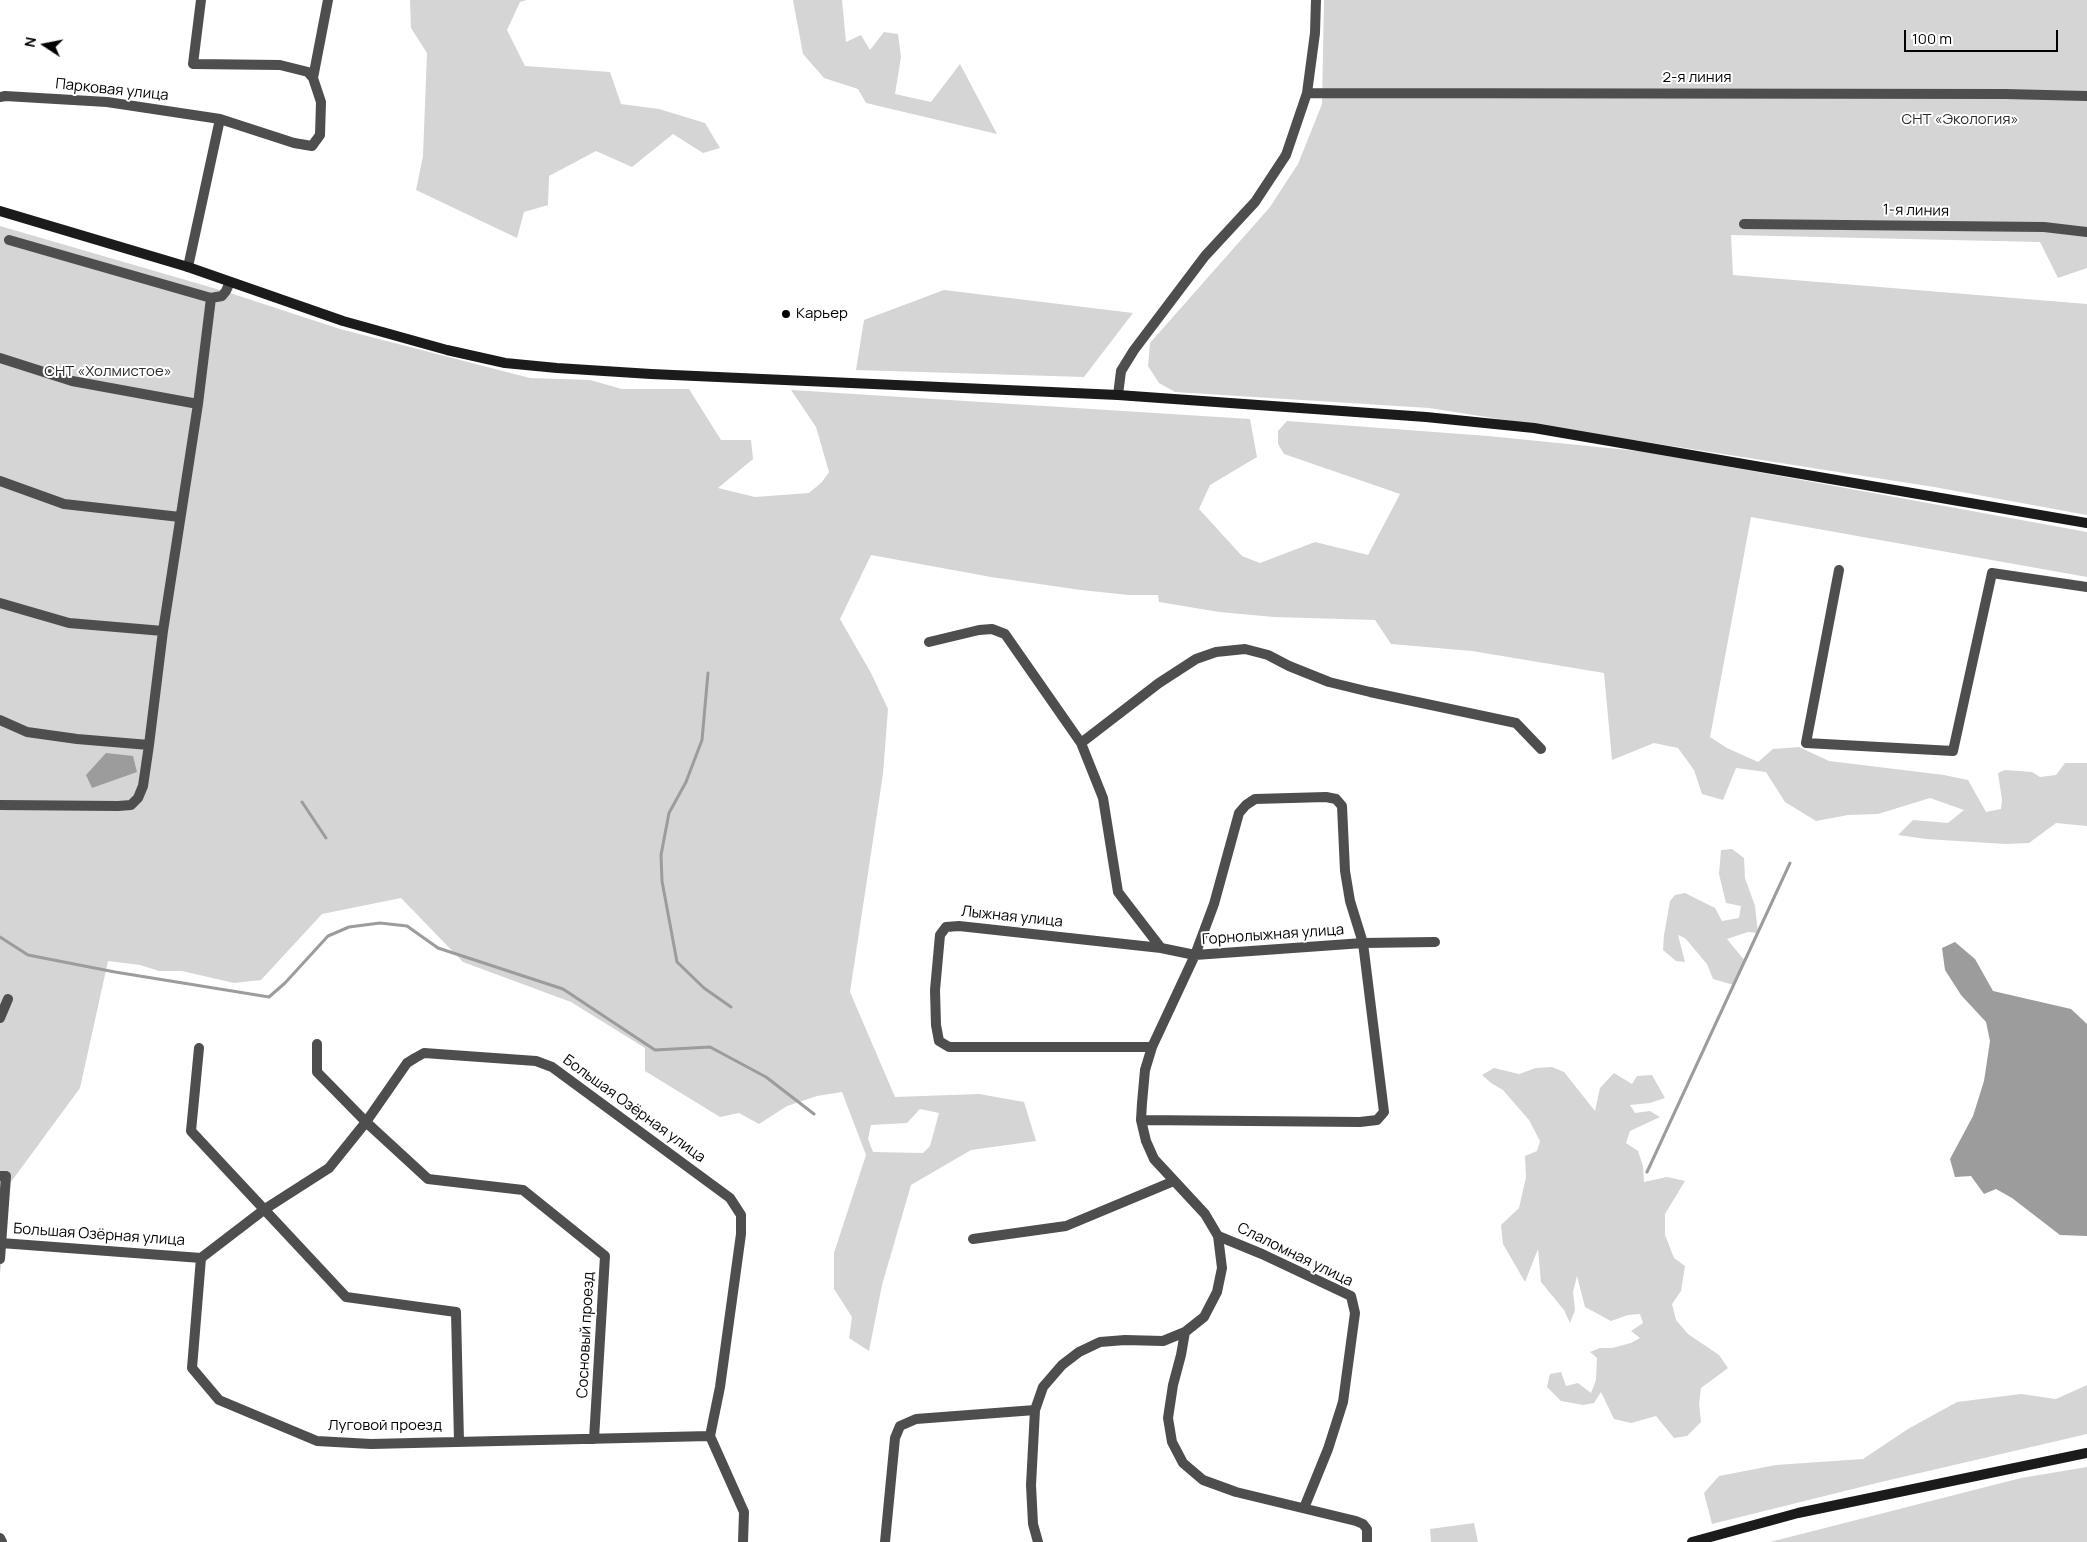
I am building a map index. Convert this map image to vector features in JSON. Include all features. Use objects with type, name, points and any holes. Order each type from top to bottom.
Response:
[{"type":"main road","points":[[0,211],[188,268],[343,320],[448,350],[505,363],[652,374],[1118,395],[1426,417],[1534,428],[2087,523]]},
{"type":"main road","points":[[1692,1542],[1798,1513],[2087,1453]]},
{"type":"street","points":[[201,0],[192,64],[280,65],[308,72],[313,78]]},
{"type":"street","points":[[313,78],[328,0]]},
{"type":"street","points":[[1118,395],[1121,371],[1134,350],[1205,256],[1254,202],[1286,155],[1307,93],[1315,33],[1316,0]]},
{"type":"street","name":"Парковая улица","points":[[0,97],[107,102],[220,120],[294,143],[312,146],[320,134],[321,102],[313,78]]},
{"type":"street","name":"2-я линия","points":[[1307,93],[1976,94],[2087,96]]},
{"type":"street","points":[[188,268],[220,120]]},
{"type":"street","name":"1-я линия","points":[[1744,224],[2044,227],[2087,232]]},
{"type":"street","points":[[9,240],[211,298],[222,296],[230,282]]},
{"type":"street","points":[[0,805],[131,805],[138,798],[143,786],[180,516],[198,404],[211,298]]},
{"type":"street","points":[[0,358],[72,381],[198,404]]},
{"type":"street","points":[[0,481],[64,504],[180,516]]},
{"type":"street","points":[[1839,570],[1806,743],[1953,751],[1992,572],[2087,587]]},
{"type":"street","points":[[0,604],[69,623],[164,630]]},
{"type":"street","points":[[929,642],[992,629],[1005,634],[1081,743],[1103,798],[1118,892],[1161,948]]},
{"type":"street","points":[[1081,743],[1159,683],[1196,659],[1216,652],[1245,649],[1268,655],[1289,666],[1329,682],[1516,723],[1541,749]]},
{"type":"street","points":[[0,720],[27,732],[77,739],[149,745]]},
{"type":"street","name":"Горнолыжная улица","points":[[1141,1120],[1360,1122],[1377,1120],[1384,1112],[1363,944],[1350,901],[1345,871],[1342,806],[1336,799],[1326,797],[1255,799],[1239,813],[1214,904],[1196,955],[1363,944],[1435,942]]},
{"type":"street","name":"Лыжная улица","points":[[1152,1047],[949,1047],[939,1041],[936,1025],[935,990],[940,935],[946,927],[959,926],[1161,948],[1196,955]]},
{"type":"street","points":[[1038,1542],[1033,1524],[1031,1485],[1035,1410],[1044,1387],[1062,1365],[1079,1352],[1100,1342],[1125,1340],[1164,1341],[1185,1332],[1204,1317],[1217,1292],[1222,1268],[1218,1236],[1205,1214],[1154,1159],[1146,1141],[1141,1120],[1145,1070],[1152,1047],[1196,955]]},
{"type":"street","points":[[0,1018],[8,999]]},
{"type":"street","name":"Сосновый проезд","points":[[317,1044],[317,1072],[366,1122],[428,1179],[523,1190],[605,1256],[594,1439]]},
{"type":"street","points":[[199,1048],[191,1131],[346,1297],[456,1312],[459,1442]]},
{"type":"street","name":"Большая Озёрная улица","points":[[2,1243],[201,1258],[265,1210],[329,1168],[366,1122],[407,1063],[424,1053],[536,1061],[552,1067],[730,1198],[741,1215],[741,1234],[720,1387],[710,1436]]},
{"type":"street","points":[[0,1176],[6,1176],[0,1259]]},
{"type":"street","points":[[973,1239],[1066,1226],[1174,1181]]},
{"type":"street","name":"Слаломная улица","points":[[1218,1236],[1262,1254],[1351,1296],[1355,1313],[1342,1402],[1328,1450],[1304,1508]]},
{"type":"street","name":"Луговой проезд","points":[[201,1258],[192,1368],[219,1400],[317,1441],[371,1444],[710,1436]]},
{"type":"street","points":[[1185,1332],[1182,1355],[1172,1385],[1168,1418],[1172,1442],[1183,1463],[1203,1480],[1236,1492],[1363,1524],[1366,1529],[1367,1542]]},
{"type":"street","points":[[885,1542],[895,1438],[900,1426],[916,1419],[1035,1410]]},
{"type":"street","points":[[710,1436],[744,1512],[744,1542]]},
{"type":"street","points":[[0,1538],[2,1542]]},
{"type":"green space","points":[[410,0],[527,0],[520,2],[507,30],[525,66],[610,72],[621,104],[659,109],[705,123],[720,148],[703,153],[673,134],[632,167],[596,151],[549,176],[548,205],[524,212],[517,238],[416,190],[423,156],[427,53],[411,28]]},
{"type":"green space","points":[[793,0],[842,0],[846,42],[861,35],[870,50],[884,32],[898,34],[901,57],[895,94],[931,102],[960,64],[997,134],[866,103],[858,89],[824,78],[803,54]]},
{"type":"green space","name":"СНТ «Экология»","points":[[1324,0],[2087,0],[2087,268],[2058,278],[2040,242],[1731,235],[1733,275],[2087,304],[2087,515],[1934,487],[1429,408],[1175,392],[1159,383],[1148,366],[1150,343],[1270,207],[1298,164],[1322,104]]},
{"type":"green space","name":"СНТ «Холмистое»","points":[[0,226],[227,292],[340,329],[530,378],[590,380],[622,389],[689,389],[721,440],[751,440],[753,459],[718,488],[755,497],[809,493],[822,482],[829,472],[816,427],[791,390],[1250,419],[1257,457],[1210,485],[1199,509],[1242,556],[1260,563],[1315,542],[1368,555],[1400,494],[1284,454],[1278,444],[1278,431],[1287,421],[1488,436],[1648,452],[2087,532],[2087,577],[1751,517],[1710,737],[1727,748],[1758,762],[1773,749],[1799,747],[1829,761],[1944,775],[1968,780],[1986,812],[2001,809],[2002,800],[1998,773],[2005,770],[2032,772],[2040,777],[2056,775],[2065,763],[2087,763],[2087,826],[2056,823],[2029,843],[2006,844],[1926,839],[1898,835],[1913,820],[1948,823],[1964,810],[1930,798],[1878,814],[1848,815],[1816,821],[1785,802],[1766,772],[1736,768],[1723,800],[1702,794],[1694,770],[1678,748],[1654,743],[1612,760],[1604,673],[1472,651],[1391,644],[1375,620],[1274,617],[1219,612],[1159,602],[1158,595],[1129,595],[1081,590],[991,577],[871,555],[840,619],[871,673],[888,709],[883,774],[850,992],[895,1097],[979,1094],[1024,1102],[1036,1141],[971,1150],[911,1185],[882,1285],[869,1351],[849,1338],[852,1317],[834,1289],[834,1253],[866,1155],[842,1092],[817,1096],[787,1106],[759,1124],[739,1113],[720,1117],[645,1071],[645,1048],[571,1002],[463,962],[401,898],[322,914],[261,980],[234,983],[182,971],[159,971],[140,965],[108,961],[80,1088],[11,1182],[0,1274]],"holes":[[[920,1109],[939,1113],[930,1146],[923,1153],[873,1152],[868,1139],[871,1125],[907,1123]]]},
{"type":"green space","points":[[944,290],[1133,313],[1084,377],[856,370],[864,320]]},
{"type":"green space","points":[[1732,849],[1744,858],[1745,878],[1755,906],[1758,933],[1748,932],[1727,939],[1745,961],[1734,985],[1713,979],[1707,964],[1685,938],[1678,935],[1685,962],[1676,961],[1663,950],[1670,901],[1675,895],[1685,893],[1715,908],[1722,921],[1739,918],[1741,906],[1726,903],[1719,874],[1721,850]]},
{"type":"green space","points":[[1552,1067],[1564,1072],[1595,1111],[1600,1088],[1614,1073],[1632,1084],[1637,1076],[1652,1075],[1665,1098],[1650,1103],[1630,1105],[1635,1113],[1650,1111],[1660,1117],[1630,1131],[1626,1143],[1638,1151],[1643,1166],[1644,1182],[1667,1177],[1685,1181],[1665,1214],[1665,1235],[1674,1258],[1685,1266],[1681,1291],[1672,1304],[1676,1320],[1688,1334],[1719,1355],[1728,1368],[1701,1388],[1699,1404],[1701,1422],[1687,1436],[1674,1438],[1656,1416],[1631,1423],[1614,1419],[1601,1392],[1594,1403],[1583,1405],[1561,1401],[1547,1387],[1550,1374],[1561,1372],[1566,1386],[1578,1383],[1591,1393],[1596,1380],[1597,1358],[1590,1352],[1600,1348],[1612,1348],[1631,1343],[1640,1338],[1631,1331],[1643,1323],[1640,1314],[1628,1315],[1611,1321],[1585,1307],[1577,1276],[1573,1292],[1575,1310],[1570,1323],[1564,1310],[1541,1282],[1538,1249],[1525,1282],[1503,1244],[1501,1225],[1519,1208],[1526,1177],[1525,1156],[1537,1151],[1540,1141],[1529,1120],[1503,1090],[1482,1075],[1494,1068],[1519,1074],[1536,1068]]},
{"type":"green space","points":[[2087,1385],[2087,1434],[1712,1524],[1704,1493],[1719,1476],[1776,1465],[1863,1459],[1908,1429],[1957,1402],[2021,1394],[2056,1399]]},
{"type":"green space","points":[[2087,1467],[2087,1542],[1770,1542],[2021,1478]]},
{"type":"green space","points":[[1474,1523],[1478,1542],[1431,1542],[1430,1529]]},
{"type":"shaded area","points":[[106,753],[133,756],[137,772],[92,788],[86,775]]},
{"type":"shaded area","points":[[1955,942],[1975,959],[1993,991],[2071,1009],[2087,1024],[2087,1236],[2060,1235],[2012,1198],[1996,1189],[1984,1194],[1971,1176],[1955,1177],[1950,1159],[1973,1116],[1984,1081],[1990,1041],[1986,1022],[1961,995],[1945,970],[1942,948]]},
{"type":"waterway","points":[[708,673],[702,740],[686,782],[669,813],[661,855],[662,881],[677,962],[704,988],[731,1007]]},
{"type":"waterway","points":[[302,802],[326,838]]},
{"type":"waterway","points":[[1647,1172],[1790,863]]},
{"type":"waterway","points":[[0,937],[28,955],[115,972],[269,997],[285,983],[328,936],[349,927],[380,923],[407,926],[438,948],[563,989],[655,1050],[710,1047],[766,1077],[814,1114]]},
{"type":"place","name":"Карьер","points":[[786,314]]}]
